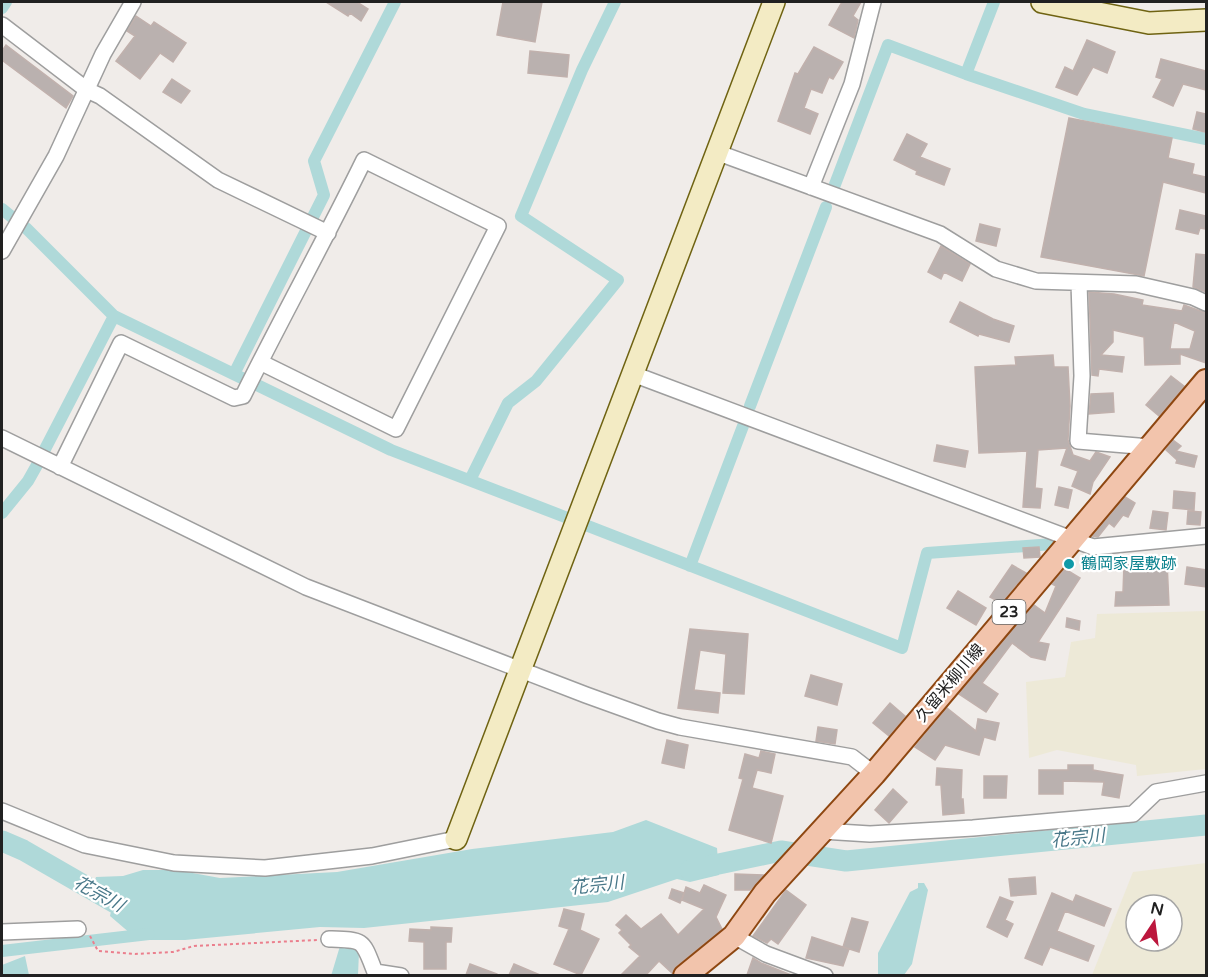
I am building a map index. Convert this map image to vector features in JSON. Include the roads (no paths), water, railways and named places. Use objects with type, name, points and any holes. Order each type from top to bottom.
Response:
[{"type":"main road","name":"久留米柳川線","points":[[685,975],[734,936],[765,893],[874,774],[1206,381]]},
{"type":"street","points":[[2,251],[56,156],[103,54],[134,2]]},
{"type":"street","points":[[2,811],[85,845],[174,863],[265,868],[372,856],[456,839],[774,2]]},
{"type":"street","points":[[810,187],[852,84],[873,2]]},
{"type":"street","points":[[1042,2],[1149,23],[1206,20]]},
{"type":"street","points":[[2,25],[87,90],[100,96],[218,180],[328,233]]},
{"type":"street","points":[[716,152],[940,234],[996,269],[1036,281],[1136,284],[1193,297],[1206,303]]},
{"type":"street","points":[[60,467],[121,343],[234,398],[243,396],[260,362],[328,233],[364,160],[498,226],[396,429],[260,362]]},
{"type":"street","points":[[1079,283],[1082,376],[1078,441],[1150,447]]},
{"type":"street","points":[[633,374],[1093,547],[1206,536]]},
{"type":"street","points":[[2,438],[306,587],[658,721],[852,757],[874,774]]},
{"type":"street","points":[[816,837],[973,828],[1133,814],[1156,792],[1206,783]]},
{"type":"street","points":[[2,932],[82,930]]},
{"type":"street","points":[[734,936],[766,954],[825,975]]},
{"type":"street","points":[[329,939],[357,939],[364,944],[375,972],[401,975]]},
{"type":"water","points":[[646,820],[717,848],[719,875],[690,882],[677,879],[608,902],[364,928],[320,927],[185,940],[138,940],[110,916],[112,907],[90,895],[96,877],[123,876],[143,870],[176,870],[220,878],[337,872],[472,849],[613,832]]},
{"type":"water","points":[[918,883],[924,883],[928,890],[912,964],[904,975],[878,975],[878,953],[910,892],[918,888]]},
{"type":"water","points":[[340,946],[357,948],[359,952],[358,975],[331,976]]},
{"type":"water","points":[[25,956],[29,975],[2,975],[2,965]]},
{"type":"waterway","points":[[2,8],[6,2]]},
{"type":"waterway","points":[[234,374],[324,195],[314,161],[395,2]]},
{"type":"waterway","points":[[470,480],[508,403],[536,381],[618,280],[521,216],[582,70],[615,2]]},
{"type":"waterway","points":[[834,187],[888,45],[966,74],[994,2]]},
{"type":"waterway","points":[[966,74],[1084,114],[1206,139]]},
{"type":"waterway","points":[[750,406],[826,207]]},
{"type":"waterway","points":[[2,209],[13,218]]},
{"type":"waterway","points":[[26,228],[114,316]]},
{"type":"waterway","points":[[43,453],[114,316],[248,381]]},
{"type":"waterway","points":[[257,385],[391,450],[565,517]]},
{"type":"waterway","points":[[690,566],[743,426]]},
{"type":"waterway","points":[[2,513],[28,481],[37,465]]},
{"type":"waterway","points":[[588,526],[902,648],[927,553],[1053,544]]},
{"type":"waterway","name":"花宗川","points":[[690,870],[781,851],[846,861],[1206,825]]},
{"type":"waterway","name":"花宗川","points":[[2,841],[23,850],[115,903]]},
{"type":"waterway","points":[[2,951],[149,934]]},
{"type":"place","name":"鶴岡家屋敷跡","points":[[1069,564]]}]
